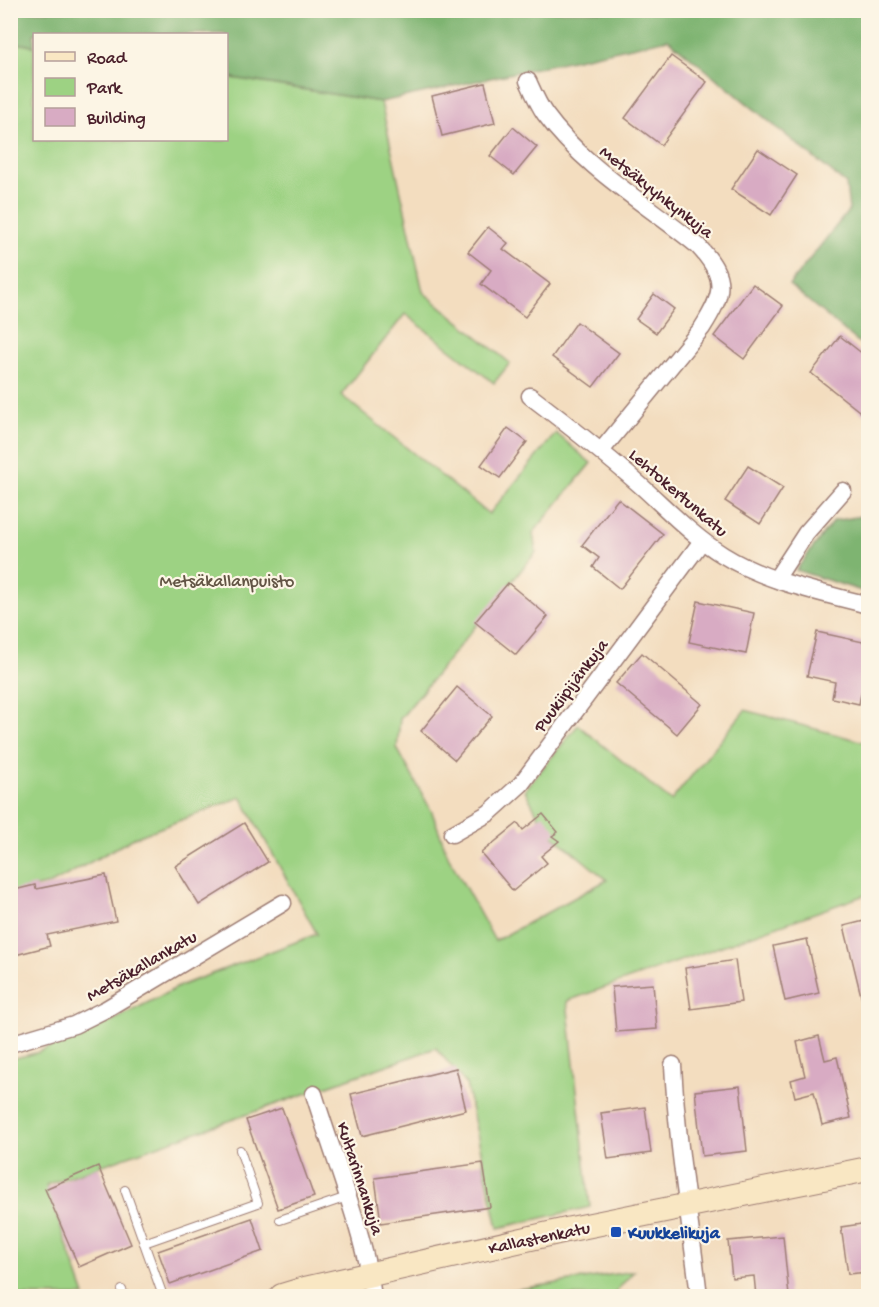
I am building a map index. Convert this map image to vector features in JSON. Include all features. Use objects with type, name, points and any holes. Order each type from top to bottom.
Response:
[{"type":"street","name":"Metsäkyyhkynkuja","points":[[528,81],[543,112],[562,136],[583,157],[699,246],[714,263],[719,277],[719,295],[702,328],[602,451]]},
{"type":"street","name":"Lehtokertunkatu","points":[[530,396],[602,451],[702,541],[722,555],[748,569],[776,579],[868,605]]},
{"type":"street","points":[[776,579],[806,534],[843,491]]},
{"type":"street","name":"Puukiipijänkuja","points":[[452,834],[489,813],[521,784],[702,541]]},
{"type":"street","name":"Metsäkallankatu","points":[[10,1044],[74,1025],[106,1010],[283,903]]},
{"type":"street","points":[[673,1065],[676,1123],[699,1296]]},
{"type":"street","name":"Kultarinnankuja","points":[[314,1094],[372,1285]]},
{"type":"street","name":"Kallastenkatu","points":[[282,1296],[305,1289],[372,1285],[687,1206],[868,1169]]},
{"type":"lane","points":[[144,1243],[258,1203],[240,1150]]},
{"type":"lane","points":[[125,1190],[163,1296]]},
{"type":"lane","points":[[280,1220],[347,1197]]},
{"type":"green space","points":[[10,11],[868,11],[868,350],[789,285],[849,210],[846,184],[668,39],[381,102],[228,77],[228,33],[33,33],[33,46],[11,42]]},
{"type":"green space","name":"Metsäkallanpuisto","points":[[10,42],[33,46],[33,141],[228,141],[228,77],[381,102],[423,292],[510,363],[494,383],[405,314],[341,395],[489,514],[556,433],[591,463],[533,533],[536,552],[400,719],[397,748],[432,812],[448,856],[495,941],[607,880],[545,829],[525,790],[578,725],[671,801],[745,710],[868,743],[868,894],[567,1001],[590,1207],[498,1228],[466,1084],[436,1048],[46,1185],[85,1296],[16,1296],[10,1281],[11,1059],[36,1053],[112,1021],[182,985],[317,934],[241,797],[134,838],[51,884],[11,892]]},
{"type":"green space","points":[[868,515],[868,593],[796,570],[833,521]]},
{"type":"green space","points":[[634,1271],[612,1296],[476,1296]]},
{"type":"building","points":[[671,56],[707,82],[661,145],[625,118]]},
{"type":"building","points":[[485,83],[495,123],[442,136],[432,96]]},
{"type":"building","points":[[513,127],[537,147],[514,175],[490,156]]},
{"type":"building","points":[[758,149],[797,175],[771,215],[731,189]]},
{"type":"building","points":[[488,227],[508,243],[503,249],[550,284],[525,317],[481,284],[491,270],[468,252]]},
{"type":"building","points":[[753,284],[783,306],[744,359],[714,336]]},
{"type":"building","points":[[654,294],[674,309],[656,333],[636,319]]},
{"type":"building","points":[[577,322],[619,353],[593,387],[552,357]]},
{"type":"building","points":[[840,336],[868,358],[868,418],[811,373]]},
{"type":"building","points":[[508,428],[527,442],[500,478],[481,465]]},
{"type":"building","points":[[748,466],[783,488],[760,524],[725,501]]},
{"type":"building","points":[[618,499],[663,534],[620,589],[593,567],[599,558],[582,545]]},
{"type":"building","points":[[508,583],[548,616],[516,655],[475,622]]},
{"type":"building","points":[[698,601],[754,613],[746,654],[689,642]]},
{"type":"building","points":[[817,632],[868,643],[868,659],[859,704],[832,698],[835,682],[807,676]]},
{"type":"building","points":[[642,653],[702,704],[677,734],[616,683]]},
{"type":"building","points":[[457,687],[492,716],[455,760],[421,731]]},
{"type":"building","points":[[543,814],[558,832],[552,836],[559,841],[541,856],[547,863],[513,891],[481,853],[518,823],[523,830]]},
{"type":"building","points":[[244,823],[268,862],[199,905],[175,866]]},
{"type":"building","points":[[106,875],[116,921],[47,935],[50,946],[15,955],[10,934],[10,891],[35,885],[36,889]]},
{"type":"building","points":[[868,920],[868,999],[862,1000],[844,926]]},
{"type":"building","points":[[807,939],[819,993],[785,1001],[773,946]]},
{"type":"building","points":[[735,960],[741,1002],[691,1009],[685,968]]},
{"type":"building","points":[[653,984],[657,1029],[616,1032],[612,987]]},
{"type":"building","points":[[819,1036],[825,1060],[837,1057],[851,1118],[822,1125],[814,1092],[795,1097],[791,1080],[805,1076],[797,1042]]},
{"type":"building","points":[[456,1068],[466,1110],[362,1136],[351,1094]]},
{"type":"building","points":[[740,1086],[747,1151],[702,1156],[695,1091]]},
{"type":"building","points":[[645,1107],[651,1153],[608,1159],[601,1113]]},
{"type":"building","points":[[282,1108],[314,1197],[278,1209],[246,1120]]},
{"type":"building","points":[[483,1163],[490,1207],[381,1223],[375,1178]]},
{"type":"building","points":[[98,1166],[131,1244],[79,1267],[45,1189]]},
{"type":"building","points":[[252,1218],[263,1251],[170,1284],[158,1251]]},
{"type":"building","points":[[868,1223],[868,1272],[848,1274],[841,1227]]},
{"type":"building","points":[[783,1236],[789,1296],[756,1296],[754,1276],[732,1278],[728,1241]]},
{"type":"place","name":"Kuukkelikuja","points":[[616,1232]]}]
